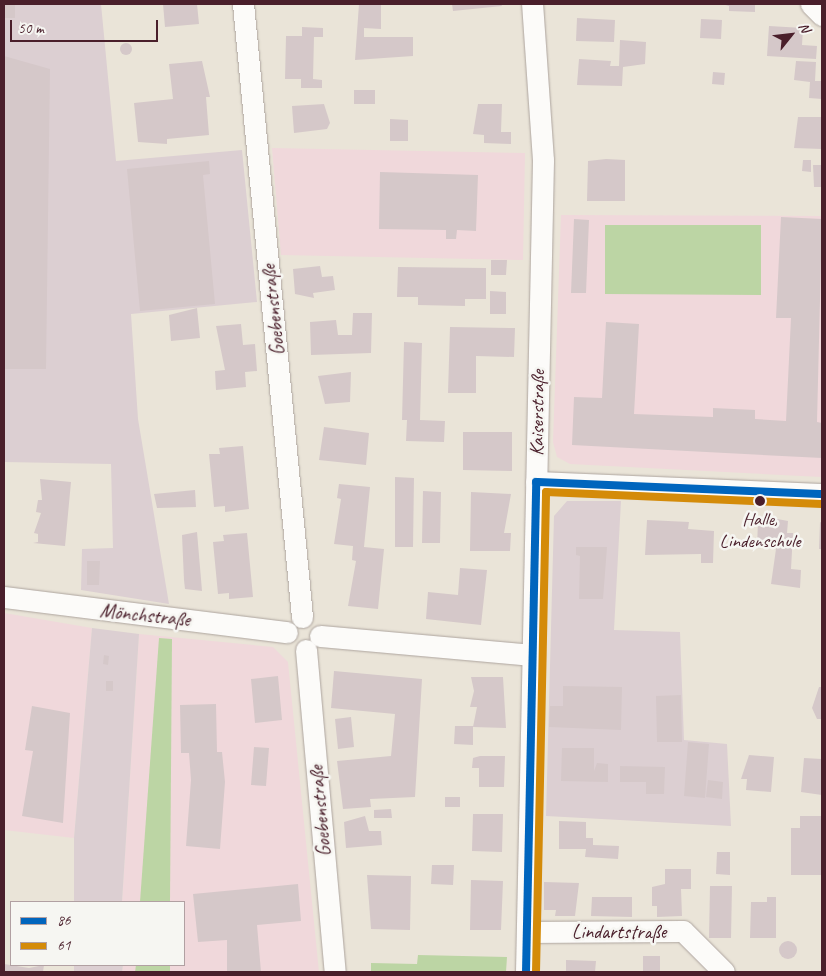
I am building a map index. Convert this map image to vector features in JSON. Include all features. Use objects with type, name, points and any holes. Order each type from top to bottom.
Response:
[{"type":"street","name":"Goebenstraße","points":[[243,4],[302,617]]},
{"type":"street","name":"Kaiserstraße","points":[[526,972],[543,160],[532,4]]},
{"type":"street","points":[[811,4],[822,15]]},
{"type":"street","points":[[536,482],[822,494]]},
{"type":"street","name":"Mönchstraße","points":[[4,597],[287,632]]},
{"type":"street","points":[[313,643],[316,622],[302,617],[292,622],[287,632],[292,646],[313,643],[533,655]]},
{"type":"street","name":"Goebenstraße","points":[[313,643],[335,972]]},
{"type":"street","name":"Lindartstraße","points":[[527,932],[683,931],[724,972]]},
{"type":"shaded area","points":[[4,4],[101,4],[116,161],[242,150],[257,302],[131,314],[138,419],[169,604],[81,590],[82,549],[113,548],[111,464],[4,462]]},
{"type":"shaded area","points":[[272,148],[525,153],[523,260],[281,255]]},
{"type":"shaded area","points":[[561,215],[822,216],[822,477],[570,464],[557,457],[553,442]]},
{"type":"shaded area","points":[[567,501],[621,501],[614,630],[680,632],[684,740],[727,744],[731,826],[546,816],[554,516]]},
{"type":"shaded area","points":[[4,613],[92,628],[74,838],[4,830]]},
{"type":"shaded area","points":[[92,628],[139,634],[122,901],[74,901],[74,838]]},
{"type":"shaded area","points":[[139,634],[273,647],[288,662],[319,972],[122,972],[123,966],[185,966],[185,901],[122,901]]},
{"type":"shaded area","points":[[74,966],[123,966],[122,972],[74,972]]},
{"type":"green space","points":[[605,225],[761,225],[761,295],[605,294]]},
{"type":"green space","points":[[159,638],[172,639],[170,901],[140,901]]},
{"type":"green space","points":[[418,955],[507,957],[506,972],[371,972],[371,963],[417,964]]},
{"type":"green space","points":[[136,966],[170,966],[170,972],[135,972]]},
{"type":"building","points":[[4,4],[15,4],[15,18],[4,18]]},
{"type":"building","points":[[163,4],[197,4],[199,24],[165,27]]},
{"type":"building","points":[[359,4],[381,4],[381,29],[364,28],[364,37],[413,37],[413,56],[355,60]]},
{"type":"building","points":[[452,4],[501,4],[502,6],[453,11]]},
{"type":"building","points":[[722,4],[755,4],[755,12],[729,11],[729,6]]},
{"type":"building","points":[[577,18],[615,20],[614,42],[576,41]]},
{"type":"building","points":[[701,19],[722,20],[721,39],[700,38]]},
{"type":"building","points":[[769,26],[803,28],[802,45],[817,46],[816,59],[767,56]]},
{"type":"building","points":[[302,27],[323,28],[323,37],[314,37],[313,79],[322,80],[322,88],[301,88],[301,79],[285,79],[286,36],[302,36]]},
{"type":"building","points":[[620,40],[646,42],[645,64],[623,67],[622,86],[577,85],[579,59],[611,61],[610,66],[619,66]]},
{"type":"building","points":[[124,43],[128,43],[132,49],[128,55],[124,55],[120,51],[120,47]]},
{"type":"building","points":[[4,56],[50,69],[46,369],[4,369]]},
{"type":"building","points":[[202,61],[210,97],[206,97],[209,135],[167,139],[167,144],[138,142],[134,103],[173,99],[169,64]]},
{"type":"building","points":[[796,61],[816,62],[815,81],[822,81],[822,99],[809,98],[810,82],[794,80]]},
{"type":"building","points":[[713,72],[725,73],[724,85],[712,84]]},
{"type":"building","points":[[354,90],[375,90],[375,104],[354,104]]},
{"type":"building","points":[[324,104],[330,123],[327,129],[294,133],[292,106]]},
{"type":"building","points":[[478,104],[502,104],[501,132],[511,132],[511,144],[484,143],[484,135],[473,134]]},
{"type":"building","points":[[798,117],[822,117],[822,149],[794,148]]},
{"type":"building","points":[[390,119],[408,120],[408,141],[390,141]]},
{"type":"building","points":[[606,159],[625,160],[625,201],[587,201],[588,161]]},
{"type":"building","points":[[803,160],[811,160],[811,172],[802,171]]},
{"type":"building","points":[[209,161],[210,174],[203,175],[215,304],[140,311],[127,169]]},
{"type":"building","points":[[813,165],[821,165],[822,187],[814,187]]},
{"type":"building","points":[[380,172],[478,175],[476,231],[457,230],[456,239],[446,239],[446,230],[379,229]]},
{"type":"building","points":[[781,217],[822,219],[817,422],[822,423],[822,458],[572,445],[574,397],[602,398],[606,322],[639,324],[634,414],[713,417],[713,408],[755,410],[755,419],[786,421],[791,318],[776,318]]},
{"type":"building","points":[[574,219],[589,220],[586,293],[571,293]]},
{"type":"building","points":[[491,260],[507,260],[506,275],[491,275]]},
{"type":"building","points":[[320,266],[322,277],[333,276],[335,290],[313,293],[314,298],[295,294],[293,269]]},
{"type":"building","points":[[398,267],[486,268],[486,299],[465,299],[465,306],[418,305],[418,297],[397,297]]},
{"type":"building","points":[[490,291],[506,292],[506,314],[490,314]]},
{"type":"building","points":[[197,308],[200,338],[171,341],[169,315]]},
{"type":"building","points":[[353,313],[372,313],[371,353],[311,355],[310,322],[336,320],[338,335],[352,335]]},
{"type":"building","points":[[241,324],[243,345],[255,344],[257,371],[245,372],[246,387],[216,390],[215,371],[225,370],[216,326]]},
{"type":"building","points":[[450,327],[515,328],[514,357],[476,356],[476,393],[448,393]]},
{"type":"building","points":[[404,342],[422,343],[420,420],[445,421],[444,442],[406,441],[407,420],[402,420]]},
{"type":"building","points":[[351,372],[350,402],[325,404],[318,376]]},
{"type":"building","points":[[324,427],[369,433],[366,465],[319,460]]},
{"type":"building","points":[[463,432],[512,432],[512,471],[463,470]]},
{"type":"building","points":[[243,446],[249,509],[225,512],[225,506],[214,507],[209,454],[220,454],[219,448]]},
{"type":"building","points":[[395,477],[414,478],[413,547],[395,547]]},
{"type":"building","points":[[40,479],[71,482],[65,546],[33,543],[38,542],[38,534],[34,533],[41,513],[36,512],[38,500],[42,500]]},
{"type":"building","points":[[339,484],[370,487],[364,547],[384,549],[378,609],[348,606],[356,561],[352,560],[353,546],[334,544],[341,499],[337,498]]},
{"type":"building","points":[[195,490],[196,507],[157,508],[154,494]]},
{"type":"building","points":[[423,491],[441,492],[440,543],[422,543]]},
{"type":"building","points":[[471,492],[511,494],[504,533],[511,533],[510,551],[470,551]]},
{"type":"building","points":[[772,518],[788,521],[787,533],[793,533],[791,569],[801,570],[800,588],[771,584],[776,549],[757,548],[758,520]]},
{"type":"building","points":[[647,520],[689,522],[688,529],[714,531],[713,563],[701,563],[701,554],[645,555]]},
{"type":"building","points":[[820,522],[822,523],[822,549],[819,549]]},
{"type":"building","points":[[197,532],[202,591],[185,589],[184,580],[182,535]]},
{"type":"building","points":[[247,533],[253,597],[229,599],[229,593],[218,594],[213,542],[224,541],[223,535]]},
{"type":"building","points":[[576,547],[607,547],[603,599],[579,599],[580,556],[576,555]]},
{"type":"building","points":[[87,561],[100,561],[99,585],[87,585]]},
{"type":"building","points":[[460,568],[487,570],[481,625],[426,619],[428,592],[458,595]]},
{"type":"building","points":[[104,655],[109,656],[108,665],[103,664]]},
{"type":"building","points":[[334,671],[422,679],[415,797],[370,799],[371,807],[343,809],[337,761],[391,756],[395,714],[331,708]]},
{"type":"building","points":[[278,676],[282,720],[255,723],[251,679]]},
{"type":"building","points":[[471,677],[503,677],[506,728],[473,727],[477,707],[470,707],[474,691]]},
{"type":"building","points":[[106,681],[113,681],[113,691],[106,691]]},
{"type":"building","points":[[563,686],[622,687],[621,730],[549,727],[550,706],[563,706]]},
{"type":"building","points":[[819,687],[822,687],[822,719],[817,719],[812,708]]},
{"type":"building","points":[[681,695],[682,742],[657,742],[656,696]]},
{"type":"building","points":[[216,704],[217,752],[222,752],[225,782],[220,849],[186,846],[191,780],[189,753],[181,753],[180,705]]},
{"type":"building","points":[[32,706],[70,713],[63,823],[22,816],[33,751],[25,750]]},
{"type":"building","points":[[351,717],[354,747],[338,749],[335,719]]},
{"type":"building","points":[[455,726],[473,726],[473,745],[454,744]]},
{"type":"building","points":[[688,742],[709,744],[705,798],[684,796]]},
{"type":"building","points":[[254,747],[269,748],[266,786],[251,785]]},
{"type":"building","points":[[562,748],[594,748],[594,771],[597,763],[608,764],[608,782],[561,781]]},
{"type":"building","points":[[749,755],[774,757],[771,792],[746,790],[747,779],[741,779]]},
{"type":"building","points":[[480,756],[505,756],[504,787],[479,787],[479,768],[472,768],[473,758]]},
{"type":"building","points":[[804,758],[822,759],[822,795],[801,792]]},
{"type":"building","points":[[620,766],[665,767],[664,794],[646,794],[646,782],[620,782]]},
{"type":"building","points":[[708,780],[723,782],[722,799],[706,797]]},
{"type":"building","points":[[445,797],[460,797],[460,807],[445,807]]},
{"type":"building","points":[[391,809],[392,818],[374,818],[374,810]]},
{"type":"building","points":[[473,814],[503,814],[502,852],[472,851]]},
{"type":"building","points":[[365,816],[369,831],[381,831],[382,845],[346,848],[344,822]]},
{"type":"building","points":[[800,816],[822,816],[822,875],[791,875],[791,828],[800,828]]},
{"type":"building","points":[[559,821],[586,822],[586,838],[593,838],[593,845],[619,846],[618,859],[585,857],[586,849],[559,849]]},
{"type":"building","points":[[717,852],[730,852],[730,875],[716,874]]},
{"type":"building","points":[[432,865],[454,865],[453,885],[431,884]]},
{"type":"building","points":[[665,869],[691,869],[691,889],[681,889],[682,916],[657,917],[657,906],[652,906],[652,887],[665,884]]},
{"type":"building","points":[[367,875],[411,876],[410,930],[371,929]]},
{"type":"building","points":[[471,880],[503,881],[501,930],[470,930]]},
{"type":"building","points":[[544,882],[579,883],[575,916],[555,916],[556,910],[544,910]]},
{"type":"building","points":[[298,884],[301,921],[257,925],[261,972],[227,972],[227,940],[198,942],[193,894]]},
{"type":"building","points":[[710,886],[732,886],[731,938],[709,938]]},
{"type":"building","points":[[592,897],[632,897],[632,917],[591,916]]},
{"type":"building","points":[[767,897],[776,897],[776,938],[750,938],[751,902],[767,902]]},
{"type":"building","points":[[788,941],[794,944],[797,950],[794,956],[788,959],[782,956],[779,950],[782,944]]},
{"type":"building","points":[[643,956],[660,956],[660,972],[643,972]]},
{"type":"building","points":[[566,960],[596,961],[595,972],[566,972]]},
{"type":"building","points":[[4,964],[29,968],[44,966],[43,972],[4,972]]},
{"type":"transit line","name":"86","points":[[526,972],[536,482],[822,494]]},
{"type":"transit line","name":"61","points":[[536,972],[546,492],[822,504]]},
{"type":"place","name":"Halle, Lindenschule","points":[[760,501]]}]
